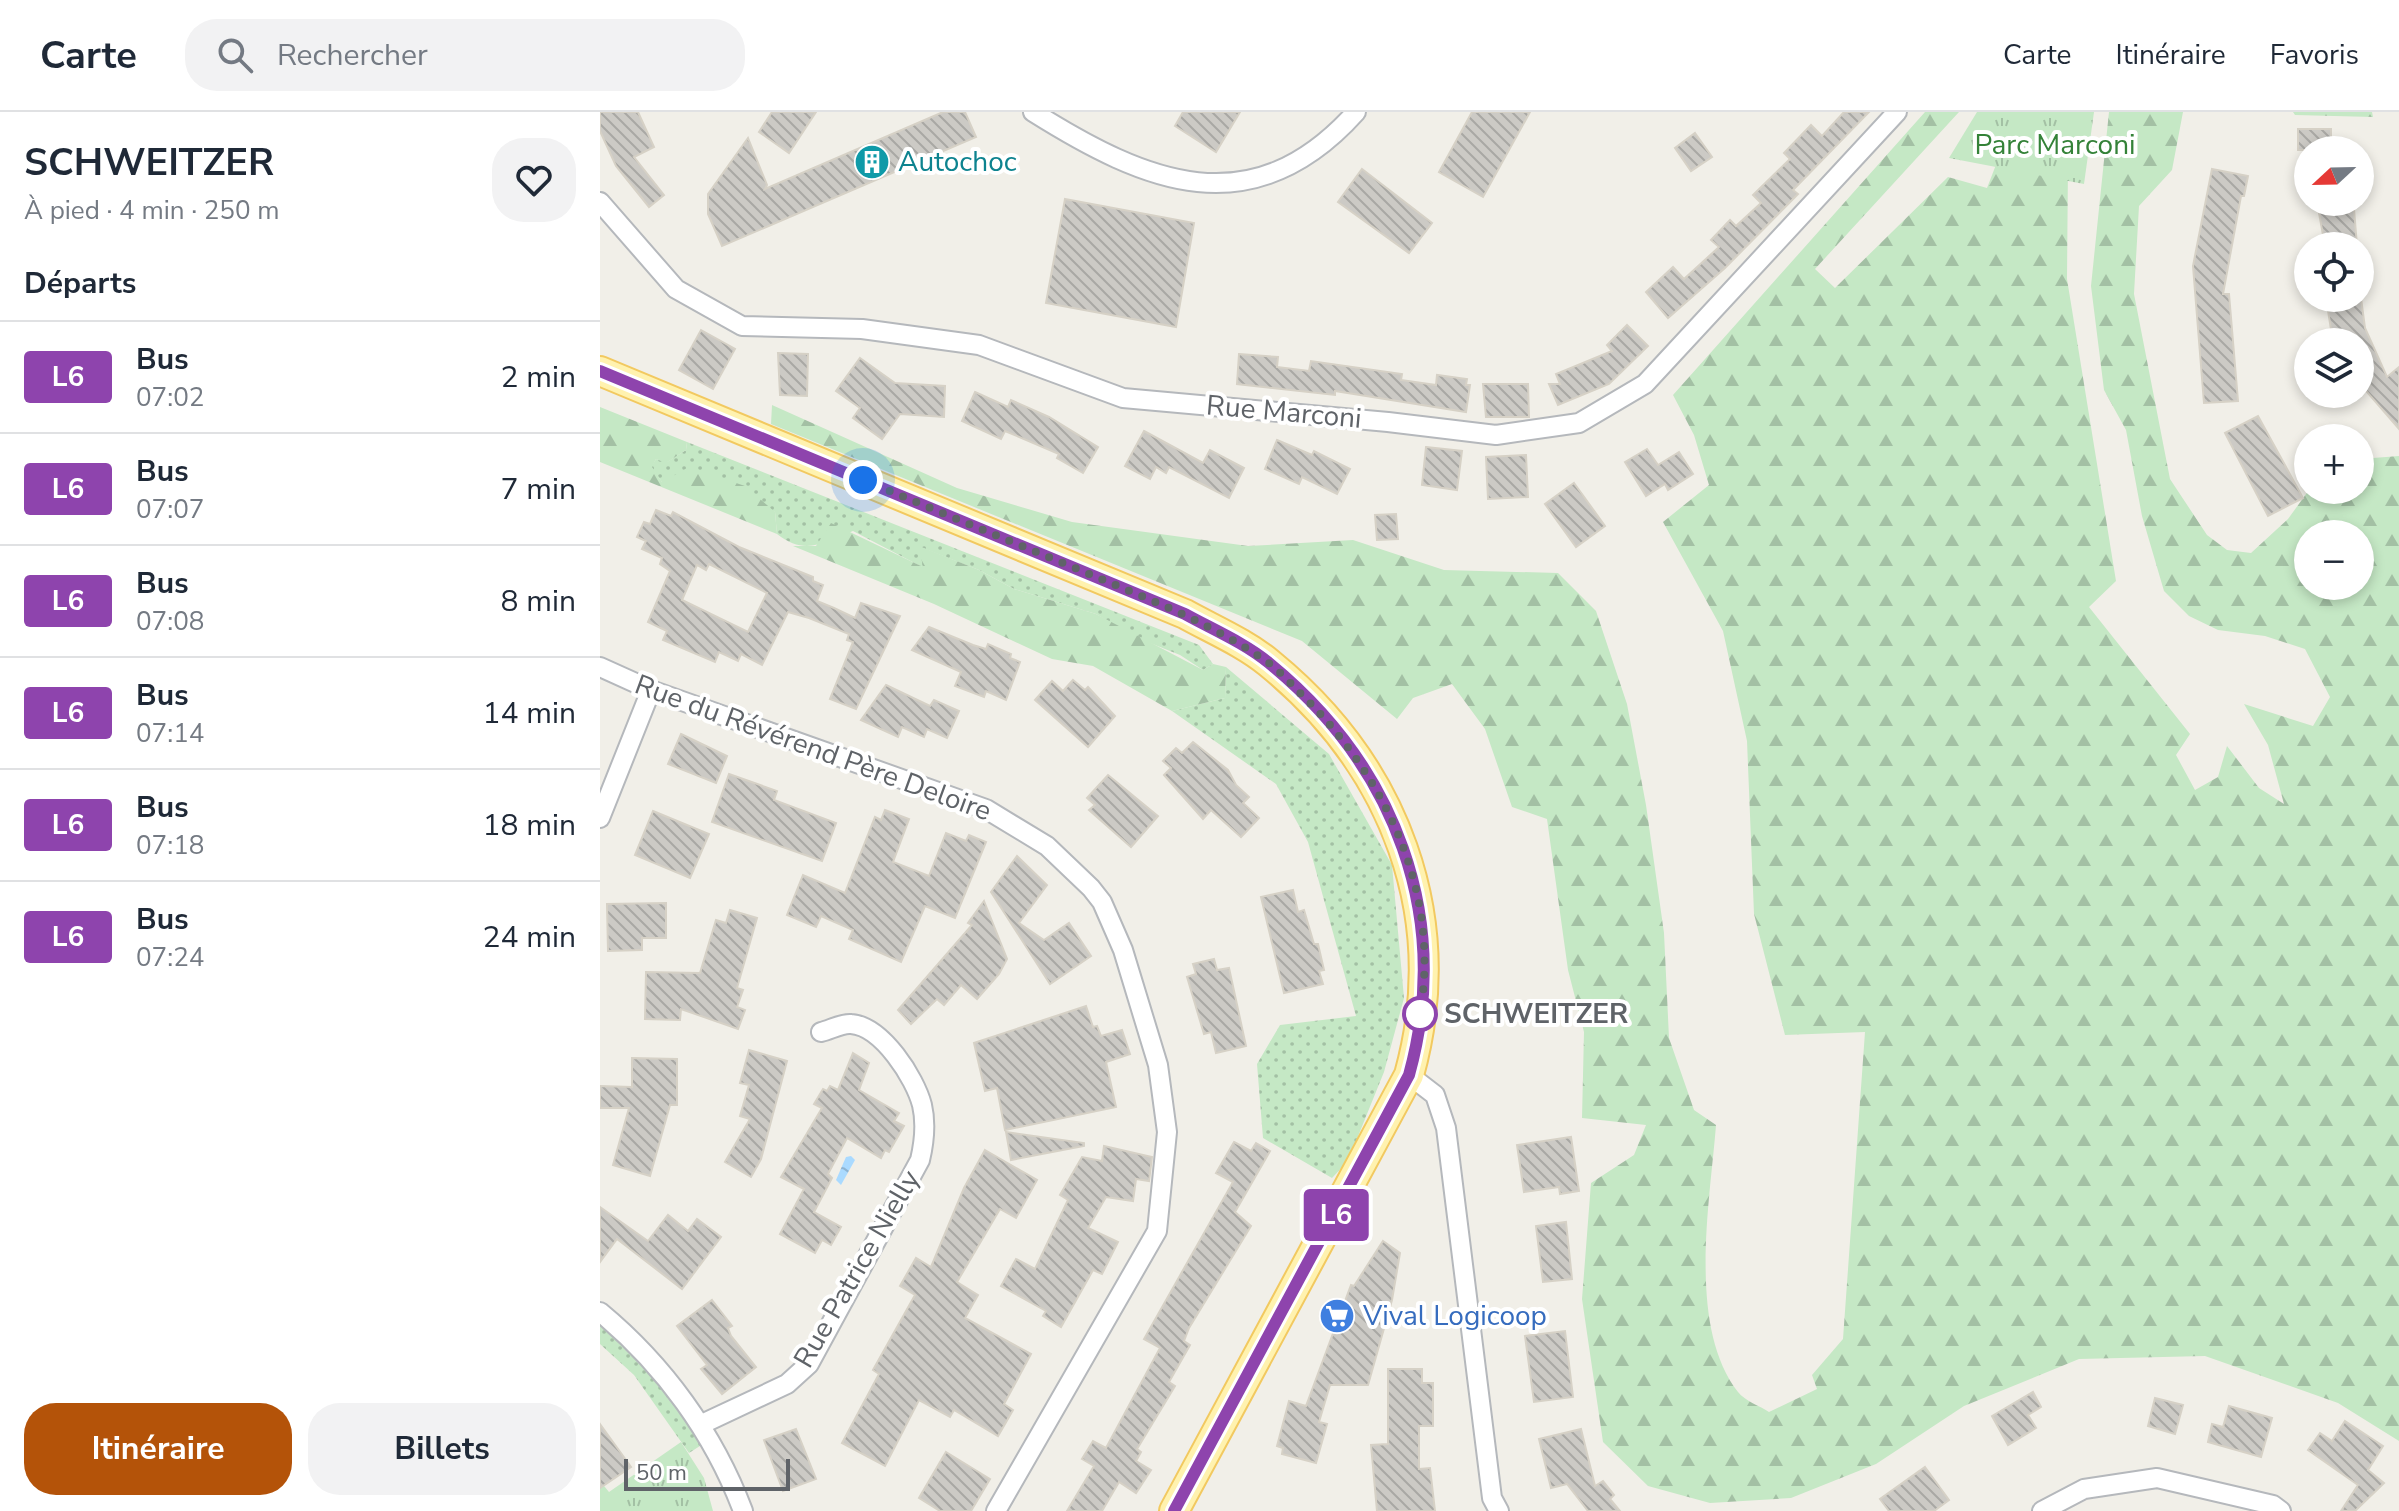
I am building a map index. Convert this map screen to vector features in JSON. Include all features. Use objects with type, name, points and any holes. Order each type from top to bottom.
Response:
[{"type":"main road","points":[[600,371],[1185,614],[1268,662],[1339,731],[1386,806],[1402,844],[1423,924],[1424,963],[1417,1041],[1409,1075],[1174,1511]]},
{"type":"street","points":[[1033,112],[1114,159],[1148,173],[1176,181],[1208,183],[1252,179],[1295,164],[1324,144],[1356,112]]},
{"type":"street","name":"Rue Marconi","points":[[600,202],[676,289],[742,326],[862,329],[979,345],[1123,398],[1496,435],[1579,423],[1645,384],[1897,112]]},
{"type":"street","name":"Rue du Révérend Père Deloire","points":[[600,667],[651,690],[986,809],[1047,846],[1102,902],[1123,950],[1158,1065],[1167,1132],[1157,1231],[996,1511]]},
{"type":"street","points":[[600,818],[651,690]]},
{"type":"street","name":"Rue Patrice Nielly","points":[[702,1424],[787,1384],[809,1364],[920,1160],[924,1143],[922,1104],[898,1055],[870,1031],[850,1024],[821,1032]]},
{"type":"street","points":[[1409,1075],[1435,1095],[1446,1128],[1492,1498],[1499,1511]]},
{"type":"street","points":[[600,1312],[622,1330],[702,1424],[730,1477],[743,1511]]},
{"type":"street","points":[[2042,1511],[2084,1489],[2157,1478],[2273,1505],[2281,1511]]},
{"type":"green space","points":[[1925,112],[1959,112],[1815,269],[1835,288],[1948,177],[1987,188],[1999,157],[2068,164],[2067,279],[2116,581],[2089,607],[2190,734],[2176,755],[2195,790],[2218,777],[2227,746],[2259,788],[2284,804],[2268,745],[2244,704],[2313,726],[2330,697],[2305,649],[2265,636],[2218,630],[2189,616],[2164,591],[2142,516],[2126,430],[2104,390],[2091,286],[2109,112],[2183,112],[2172,170],[2139,206],[2134,294],[2170,479],[2207,535],[2227,550],[2251,553],[2288,519],[2299,504],[2374,504],[2374,458],[2399,456],[2399,1441],[2338,1403],[2205,1356],[2079,1359],[1964,1406],[1876,1464],[1791,1498],[1710,1503],[1648,1486],[1603,1442],[1582,1299],[1591,1183],[1634,1155],[1646,1125],[1582,1118],[1584,1032],[1568,970],[1547,819],[1512,807],[1485,729],[1452,684],[1413,698],[1397,719],[1302,641],[771,424],[772,405],[957,488],[1072,522],[1248,546],[1353,540],[1444,570],[1558,573],[1596,611],[1627,704],[1646,805],[1664,933],[1669,1038],[1694,1110],[1716,1125],[1706,1263],[1712,1333],[1722,1365],[1738,1392],[1769,1412],[1817,1389],[1812,1375],[1843,1339],[1865,1032],[1785,1035],[1754,914],[1747,741],[1723,631],[1663,522],[1709,485],[1694,435],[1673,395]]},
{"type":"green space","name":"Parc Marconi","points":[[1977,112],[2094,112],[2084,184],[1949,158]]},
{"type":"green space","points":[[2293,112],[2372,112],[2373,117],[2295,115]]},
{"type":"green space","points":[[600,407],[687,442],[686,450],[666,463],[656,459],[652,467],[662,482],[689,467],[745,486],[775,512],[777,534],[600,462]]},
{"type":"green space","points":[[687,442],[1199,645],[1213,664],[1203,670],[1180,655],[1135,637],[1096,614],[1014,589],[979,570],[920,547],[924,568],[853,531],[814,545],[787,541],[777,534],[775,512],[662,482],[651,467],[656,459],[667,462],[686,450]]},
{"type":"green space","points":[[831,523],[923,567],[919,546],[979,570],[1014,589],[1096,614],[1203,670],[1213,664],[1226,667],[1225,698],[1172,711],[1093,666],[1052,659],[934,604],[793,546],[816,546]]},
{"type":"green space","points":[[1226,667],[1329,754],[1392,865],[1404,998],[1384,1072],[1348,1161],[1332,1178],[1263,1138],[1257,1064],[1280,1025],[1356,1016],[1308,842],[1276,784],[1172,711],[1225,698]]},
{"type":"green space","points":[[600,1322],[656,1381],[703,1444],[689,1453],[634,1375],[600,1344]]},
{"type":"green space","points":[[681,1442],[704,1478],[713,1511],[600,1511],[600,1481],[609,1492]]},
{"type":"water","points":[[851,1156],[855,1160],[841,1185],[836,1180],[846,1157]]},
{"type":"building","points":[[600,112],[638,112],[654,147],[634,157],[664,195],[649,207],[616,166],[600,131]]},
{"type":"building","points":[[772,112],[816,112],[789,153],[759,132]]},
{"type":"building","name":"Autochoc","points":[[943,112],[965,112],[976,137],[722,246],[708,214],[708,194],[748,138],[767,185],[765,189]]},
{"type":"building","points":[[1183,112],[1240,112],[1216,152],[1175,126]]},
{"type":"building","points":[[1472,112],[1530,112],[1483,197],[1439,172]]},
{"type":"building","points":[[1844,112],[1869,112],[1793,190],[1798,194],[1725,268],[1668,318],[1646,292],[1673,267],[1684,279],[1719,247],[1711,240],[1730,220],[1736,226],[1761,203],[1753,195],[1790,159],[1784,153],[1811,125],[1822,136]]},
{"type":"building","points":[[2298,129],[2331,129],[2331,136],[2298,136]]},
{"type":"building","points":[[1695,133],[1712,157],[1691,171],[1675,148]]},
{"type":"building","points":[[1362,169],[1432,223],[1409,253],[1338,202]]},
{"type":"building","points":[[2212,169],[2248,176],[2244,196],[2241,196],[2223,294],[2229,294],[2238,401],[2204,403],[2193,266]]},
{"type":"building","points":[[1065,199],[1194,223],[1176,327],[1046,303]]},
{"type":"building","points":[[2320,216],[2355,216],[2356,232],[2322,232]]},
{"type":"building","points":[[2328,312],[2363,312],[2365,328],[2331,328]]},
{"type":"building","points":[[1627,325],[1648,346],[1609,384],[1558,405],[1549,384],[1560,384],[1556,374],[1612,351],[1607,345]]},
{"type":"building","points":[[701,330],[735,349],[713,389],[679,370]]},
{"type":"building","points":[[2374,348],[2387,377],[2399,367],[2399,429],[2374,400]]},
{"type":"building","points":[[778,353],[808,354],[807,396],[780,395]]},
{"type":"building","points":[[1239,354],[1278,357],[1277,367],[1309,371],[1311,361],[1402,374],[1401,380],[1436,385],[1437,375],[1467,379],[1466,385],[1470,385],[1466,412],[1335,391],[1335,395],[1237,384]]},
{"type":"building","points":[[860,358],[895,383],[945,386],[944,417],[900,414],[882,439],[853,418],[860,408],[836,391]]},
{"type":"building","points":[[1483,384],[1528,384],[1529,417],[1486,417]]},
{"type":"building","points":[[975,392],[1008,407],[1011,400],[1049,417],[1098,447],[1083,473],[1057,458],[1059,454],[1005,431],[1001,439],[962,421]]},
{"type":"building","points":[[2258,416],[2294,482],[2294,503],[2268,516],[2225,433]]},
{"type":"building","points":[[1144,431],[1203,463],[1210,450],[1244,468],[1229,498],[1169,467],[1166,473],[1156,467],[1150,479],[1125,466]]},
{"type":"building","points":[[1277,440],[1312,455],[1314,451],[1350,469],[1337,494],[1302,477],[1299,484],[1265,469]]},
{"type":"building","points":[[1426,447],[1462,451],[1457,490],[1422,485]]},
{"type":"building","points":[[1647,449],[1658,465],[1679,452],[1693,474],[1668,490],[1665,484],[1646,496],[1625,462]]},
{"type":"building","points":[[1526,455],[1528,497],[1488,499],[1486,457]]},
{"type":"building","points":[[1574,483],[1605,526],[1576,547],[1545,504]]},
{"type":"building","points":[[656,510],[671,516],[673,512],[739,547],[813,577],[813,581],[823,585],[817,601],[855,618],[861,603],[900,616],[856,709],[830,699],[853,642],[847,640],[849,634],[809,618],[788,612],[762,665],[741,654],[738,661],[719,652],[715,662],[663,640],[667,631],[648,622],[670,571],[660,564],[662,558],[642,549],[646,541],[637,537],[644,522],[650,524]],"holes":[[[709,564],[767,593],[748,632],[682,600],[697,565],[706,570]]]},
{"type":"building","points":[[1396,514],[1398,539],[1377,540],[1375,515]]},
{"type":"building","points":[[929,627],[986,649],[988,644],[1011,654],[1010,658],[1020,662],[1006,700],[986,691],[984,697],[955,686],[961,672],[912,650]]},
{"type":"building","points":[[1073,680],[1085,690],[1088,687],[1115,716],[1088,747],[1035,700],[1052,681],[1063,691]]},
{"type":"building","points":[[886,685],[930,706],[934,700],[959,711],[947,738],[927,729],[924,737],[902,727],[898,737],[861,720]]},
{"type":"building","points":[[681,734],[727,756],[716,783],[668,764]]},
{"type":"building","points":[[1193,742],[1228,770],[1236,785],[1249,797],[1243,803],[1259,818],[1241,837],[1211,810],[1203,819],[1164,775],[1171,768],[1163,761],[1176,748],[1182,753]]},
{"type":"building","points":[[729,774],[777,791],[774,800],[836,823],[822,861],[712,822]]},
{"type":"building","points":[[1108,775],[1158,816],[1131,847],[1089,810],[1095,805],[1087,798]]},
{"type":"building","points":[[885,810],[909,819],[893,862],[929,876],[946,833],[966,841],[969,835],[986,842],[955,918],[925,906],[901,962],[849,939],[853,930],[821,916],[816,927],[787,915],[803,875],[845,893],[875,817],[881,820]]},
{"type":"building","points":[[653,811],[709,834],[690,878],[635,855]]},
{"type":"building","points":[[1017,856],[1047,885],[1019,923],[1044,940],[1069,923],[1091,956],[1050,984],[991,892]]},
{"type":"building","points":[[1293,890],[1298,912],[1304,910],[1314,944],[1318,944],[1324,970],[1319,971],[1323,984],[1284,993],[1261,897]]},
{"type":"building","points":[[984,901],[1007,959],[999,974],[977,999],[961,985],[944,1005],[937,999],[911,1024],[898,1010],[972,925],[968,923]]},
{"type":"building","points":[[666,903],[666,938],[642,938],[642,950],[608,951],[607,904]]},
{"type":"building","points":[[730,910],[757,918],[737,988],[743,990],[737,1007],[745,1010],[738,1029],[681,1009],[680,1020],[645,1019],[646,972],[700,973],[716,920],[726,923]]},
{"type":"building","points":[[1214,959],[1217,970],[1229,968],[1246,1046],[1216,1053],[1211,1032],[1204,1034],[1187,977],[1196,974],[1193,964]]},
{"type":"building","points":[[1086,1006],[1093,1027],[1097,1026],[1101,1036],[1122,1030],[1130,1054],[1106,1062],[1116,1107],[1005,1130],[997,1088],[985,1091],[974,1043]]},
{"type":"building","points":[[749,1050],[787,1061],[761,1159],[751,1177],[725,1162],[750,1119],[740,1116],[749,1085],[740,1083]]},
{"type":"building","points":[[853,1053],[869,1063],[859,1090],[899,1113],[894,1121],[904,1126],[889,1152],[885,1150],[881,1158],[847,1138],[828,1174],[832,1178],[814,1212],[841,1227],[831,1245],[822,1240],[815,1253],[780,1234],[804,1189],[781,1177],[822,1108],[814,1104],[823,1089],[827,1091],[830,1086],[838,1090]]},
{"type":"building","points":[[632,1058],[677,1059],[677,1105],[670,1105],[650,1176],[613,1165],[629,1108],[600,1108],[600,1086],[632,1087]]},
{"type":"building","points":[[1006,1132],[1084,1143],[1084,1146],[1011,1160]]},
{"type":"building","points":[[1571,1137],[1579,1191],[1560,1194],[1559,1187],[1524,1192],[1517,1145]]},
{"type":"building","points":[[1234,1142],[1251,1151],[1256,1143],[1270,1151],[1235,1212],[1251,1226],[1189,1328],[1184,1341],[1190,1345],[1169,1382],[1175,1386],[1137,1449],[1141,1452],[1136,1461],[1151,1470],[1136,1493],[1119,1482],[1102,1511],[1067,1511],[1094,1466],[1082,1459],[1093,1441],[1106,1448],[1160,1348],[1144,1339],[1233,1182],[1216,1173]]},
{"type":"building","points":[[1104,1146],[1152,1157],[1149,1181],[1136,1179],[1133,1201],[1106,1197],[1088,1228],[1118,1242],[1102,1274],[1093,1270],[1061,1327],[1043,1316],[1046,1311],[1001,1286],[1016,1259],[1035,1269],[1068,1200],[1060,1195],[1082,1157],[1102,1161]]},
{"type":"building","points":[[985,1150],[1037,1180],[1016,1218],[1000,1209],[957,1282],[978,1295],[965,1318],[1031,1354],[1004,1404],[1013,1410],[998,1436],[954,1410],[950,1417],[919,1400],[885,1466],[842,1443],[879,1374],[873,1370],[915,1295],[900,1286],[916,1258],[931,1267],[964,1188]]},
{"type":"building","points":[[600,1207],[648,1241],[668,1215],[688,1231],[697,1219],[721,1237],[682,1289],[617,1239],[600,1262]]},
{"type":"building","points":[[1566,1222],[1572,1279],[1543,1282],[1536,1226]]},
{"type":"building","points":[[1383,1241],[1400,1253],[1392,1300],[1368,1385],[1330,1385],[1319,1422],[1327,1424],[1316,1463],[1282,1454],[1283,1448],[1277,1446],[1289,1401],[1306,1406],[1351,1285],[1354,1286]]},
{"type":"building","points":[[712,1300],[732,1326],[728,1328],[731,1336],[756,1367],[722,1394],[701,1369],[707,1365],[677,1326]]},
{"type":"building","points":[[1565,1331],[1573,1397],[1534,1402],[1525,1336]]},
{"type":"building","points":[[1388,1369],[1422,1369],[1422,1383],[1433,1383],[1433,1426],[1419,1426],[1419,1469],[1430,1468],[1435,1511],[1377,1511],[1371,1445],[1388,1444]]},
{"type":"building","points":[[2033,1392],[2041,1407],[2028,1415],[2036,1428],[2008,1445],[1992,1416]]},
{"type":"building","points":[[2155,1398],[2183,1405],[2175,1434],[2148,1426]]},
{"type":"building","points":[[2229,1406],[2272,1418],[2261,1457],[2208,1442],[2212,1424],[2223,1427]]},
{"type":"building","points":[[2345,1421],[2383,1446],[2368,1470],[2384,1483],[2355,1511],[2341,1511],[2358,1485],[2308,1450],[2320,1433],[2332,1441]]},
{"type":"building","points":[[600,1424],[631,1467],[600,1488]]},
{"type":"building","points":[[796,1429],[816,1479],[783,1491],[764,1440]]},
{"type":"building","points":[[1581,1429],[1595,1486],[1603,1481],[1614,1495],[1610,1499],[1620,1511],[1588,1511],[1567,1484],[1551,1488],[1539,1439]]},
{"type":"building","points":[[946,1452],[990,1479],[971,1511],[940,1511],[919,1498]]},
{"type":"building","points":[[1925,1467],[1949,1500],[1934,1511],[1889,1511],[1880,1499]]},
{"type":"bus line","name":"L6","points":[[600,371],[1185,614],[1268,662],[1339,731],[1386,806],[1402,844],[1423,924],[1420,1015],[1409,1075],[1384,1127],[1174,1511]]},
{"type":"place","name":"Autochoc","points":[[872,162]]},
{"type":"place","name":"SCHWEITZER","points":[[1420,1014]]},
{"type":"place","name":"Vival Logicoop","points":[[1337,1316]]},
{"type":"route","points":[[863,480],[1185,614],[1268,662],[1339,731],[1386,806],[1402,844],[1423,924],[1420,1014]]}]
